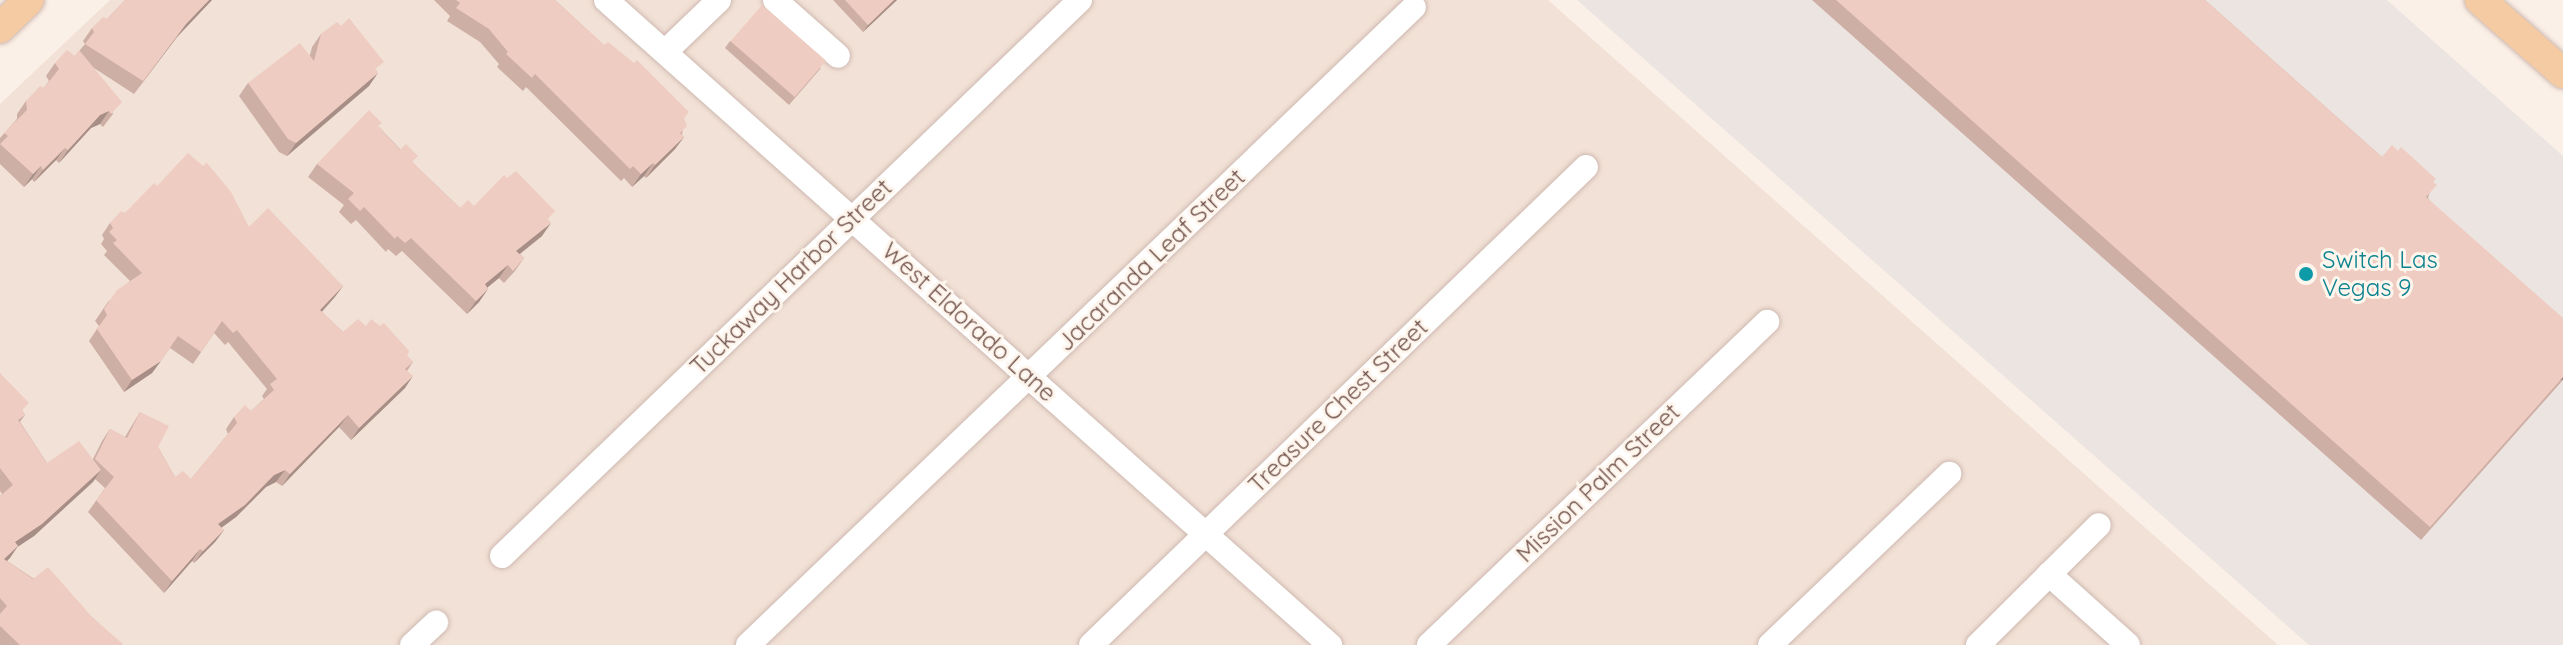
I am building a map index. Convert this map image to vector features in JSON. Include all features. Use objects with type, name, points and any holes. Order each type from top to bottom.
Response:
[{"type":"main road","points":[[0,28],[29,0]]},
{"type":"main road","points":[[2480,0],[2561,67]]},
{"type":"street","name":"West Eldorado Lane","points":[[606,0],[1330,645]]},
{"type":"street","points":[[665,52],[719,0]]},
{"type":"street","name":"Tuckaway Harbor Street","points":[[502,556],[1080,0]]},
{"type":"street","points":[[786,3],[838,56]]},
{"type":"street","name":"Jacaranda Leaf Street","points":[[748,645],[1414,7]]},
{"type":"street","name":"Treasure Chest Street","points":[[1091,645],[1586,167]]},
{"type":"street","name":"Mission Palm Street","points":[[1429,645],[1767,322]]},
{"type":"street","points":[[1770,645],[1949,474]]},
{"type":"street","points":[[1978,645],[2099,525]]},
{"type":"street","points":[[2049,574],[2128,645]]},
{"type":"street","points":[[412,645],[436,623]]},
{"type":"shaded area","points":[[110,0],[1548,0],[2278,645],[0,645],[0,104]]},
{"type":"shaded area","points":[[1577,0],[2387,0],[2563,156],[2563,645],[2309,645]]},
{"type":"building","points":[[125,0],[209,0],[186,24],[143,81],[85,44],[94,32],[92,28],[103,17],[107,19]]},
{"type":"building","points":[[456,0],[555,0],[604,45],[608,42],[634,63],[637,60],[689,112],[684,118],[687,126],[680,133],[684,137],[641,174],[633,166],[630,169],[535,74],[532,78],[506,54],[508,52],[489,29],[456,8],[460,3]]},
{"type":"building","points":[[845,0],[894,0],[868,25]]},
{"type":"building","name":"Switch Las Vegas 9","points":[[1836,0],[2205,0],[2382,157],[2392,145],[2398,151],[2401,147],[2436,179],[2433,182],[2437,185],[2426,197],[2563,318],[2563,377],[2430,527]]},
{"type":"building","points":[[762,5],[826,61],[795,97],[731,41]]},
{"type":"building","points":[[349,18],[384,62],[375,69],[378,73],[296,143],[288,139],[248,83],[300,43],[314,61],[321,34],[337,22],[341,26]]},
{"type":"building","points":[[67,50],[75,56],[79,50],[122,102],[111,114],[109,111],[100,115],[68,150],[65,148],[43,170],[41,166],[33,174],[0,144],[8,136],[4,133],[27,110],[26,101],[40,86],[44,88],[59,69],[55,63]]},
{"type":"building","points":[[369,110],[382,123],[378,126],[400,150],[406,144],[418,156],[412,162],[460,208],[468,200],[474,206],[504,175],[507,178],[516,171],[555,211],[548,219],[551,223],[516,251],[524,258],[513,271],[508,265],[485,284],[488,289],[476,301],[411,238],[405,243],[397,236],[395,239],[364,207],[360,211],[348,199],[354,193],[317,164]]},
{"type":"building","points":[[188,153],[203,166],[207,163],[231,192],[249,227],[268,208],[343,286],[320,310],[343,332],[358,319],[366,326],[371,319],[380,326],[384,323],[409,351],[407,356],[413,362],[405,369],[413,376],[359,428],[348,415],[290,474],[285,470],[274,475],[245,505],[218,524],[224,530],[203,551],[200,549],[172,581],[96,500],[114,477],[95,459],[110,429],[127,438],[140,412],[169,426],[158,447],[175,477],[183,471],[191,479],[237,423],[234,417],[245,405],[251,411],[274,390],[270,384],[277,379],[237,330],[233,333],[222,321],[201,352],[178,336],[161,361],[132,380],[97,329],[107,315],[104,309],[117,290],[142,273],[113,243],[117,240],[109,232],[113,228],[110,223],[121,211],[125,213],[154,183],[157,186]]},
{"type":"building","points":[[0,373],[29,403],[22,410],[25,415],[18,420],[47,463],[79,441],[101,470],[42,524],[15,542],[18,546],[4,559],[33,579],[48,567],[121,645],[20,645],[0,626],[0,614],[7,606],[0,598],[0,496],[13,485],[0,468]]},
{"type":"place","name":"Switch Las Vegas 9","points":[[2306,274]]}]
